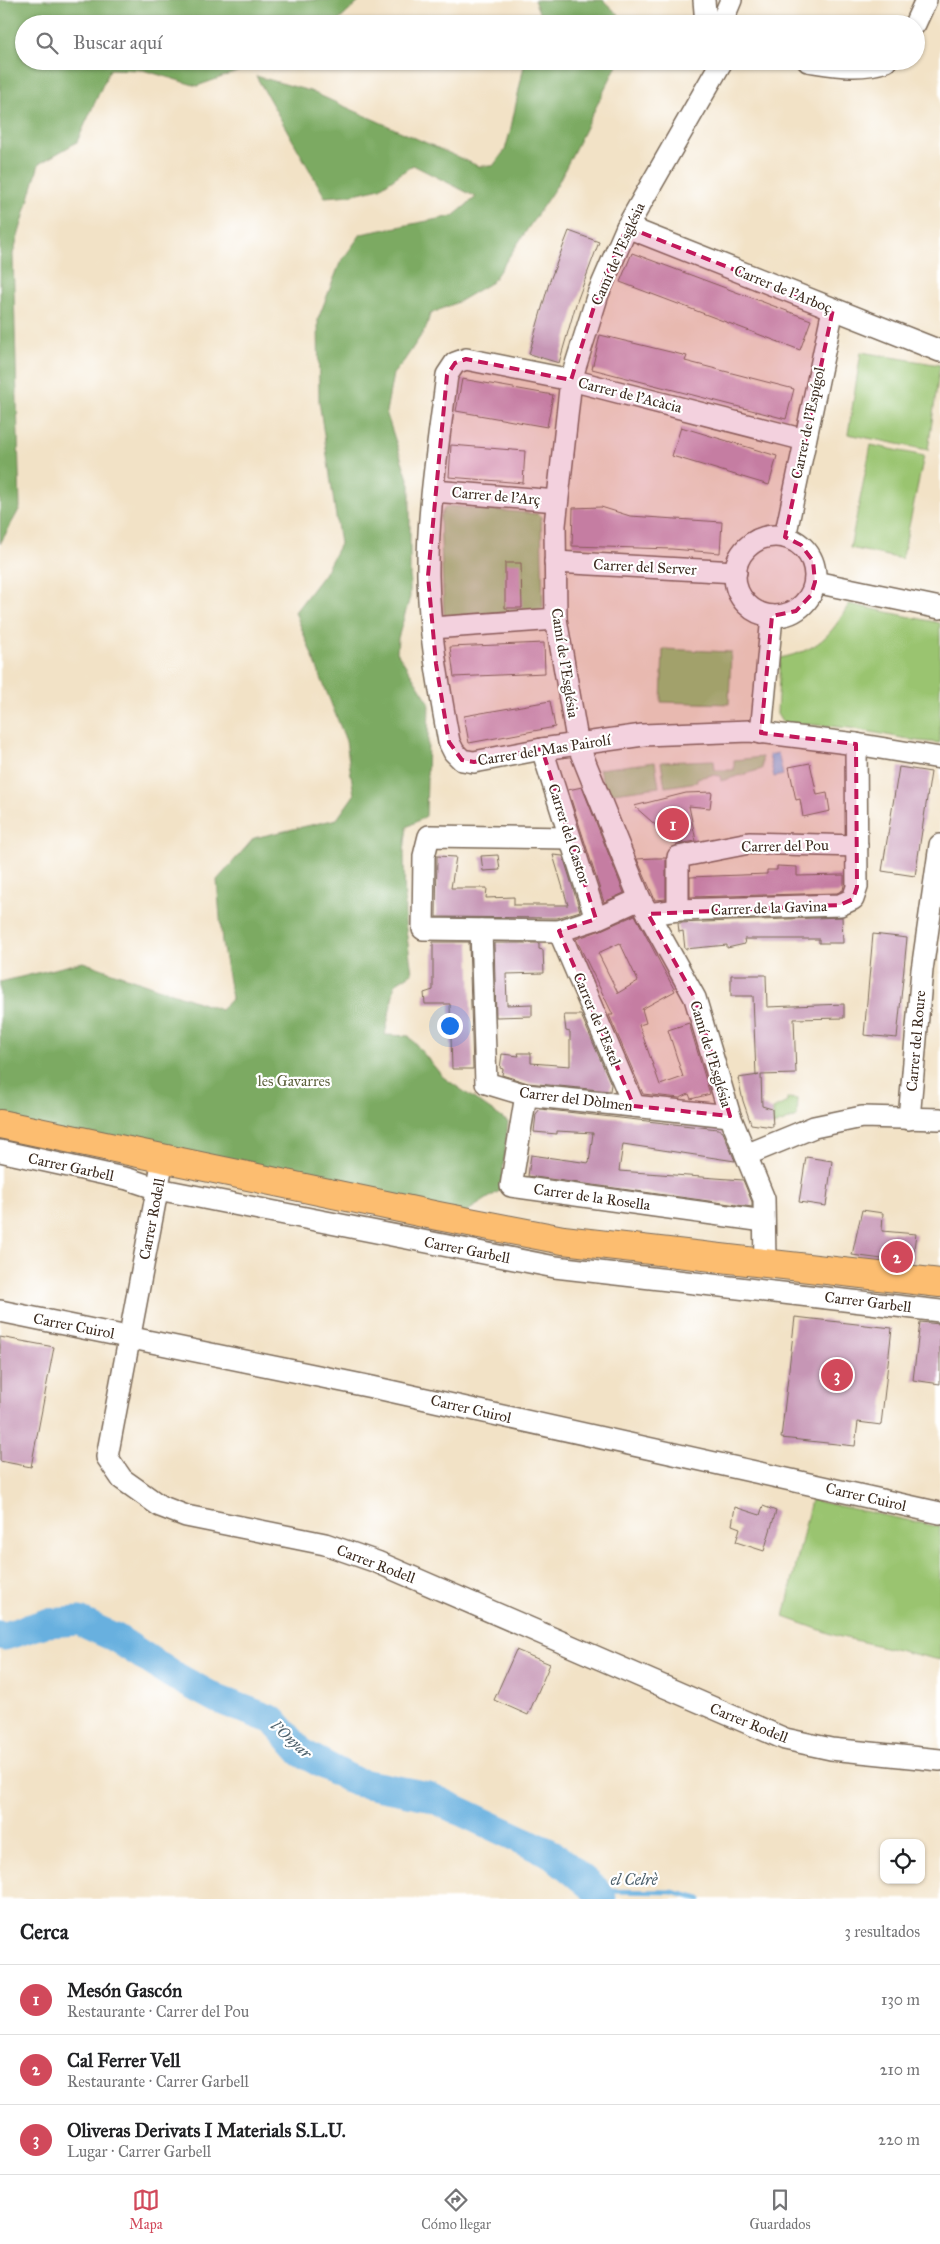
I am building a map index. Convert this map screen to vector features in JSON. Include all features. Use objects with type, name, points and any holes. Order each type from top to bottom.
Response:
[{"type":"main road","points":[[0,1124],[563,1240],[940,1283]]},
{"type":"street","points":[[704,0],[705,15]]},
{"type":"street","points":[[725,15],[731,0]]},
{"type":"street","points":[[919,15],[926,0]]},
{"type":"street","name":"Camí de l'Església","points":[[717,70],[627,227],[598,294],[571,380],[557,501],[556,619],[578,745],[644,906],[695,998],[730,1116],[764,1200],[765,1264]]},
{"type":"street","name":"Carrer de l'Arboç","points":[[627,227],[940,351]]},
{"type":"street","name":"Carrer de l'Espígol","points":[[785,537],[833,309]]},
{"type":"street","name":"Carrer de l'Acàcia","points":[[455,363],[466,359],[571,380],[805,440]]},
{"type":"street","name":"Carrer del Mas Pairolí","points":[[455,363],[447,375],[434,491],[428,576],[432,628],[449,742],[454,752],[462,760],[474,762],[542,749],[643,735],[750,731],[856,744],[940,758]]},
{"type":"street","name":"Carrer de l'Arç","points":[[434,491],[557,501]]},
{"type":"street","points":[[769,536],[785,537],[801,545],[813,561],[815,582],[811,595],[796,611],[772,616],[752,609],[742,600],[737,590],[736,572],[736,565],[743,551],[756,540],[769,536]]},
{"type":"street","name":"Carrer del Server","points":[[555,562],[736,572]]},
{"type":"street","points":[[815,582],[940,608]]},
{"type":"street","points":[[761,733],[772,616]]},
{"type":"street","points":[[432,628],[556,619]]},
{"type":"street","name":"Carrer de la Gavina","points":[[559,932],[596,919],[644,906],[678,910],[840,906],[853,899],[857,887],[856,744]]},
{"type":"street","name":"Carrer del Castor","points":[[542,749],[596,919]]},
{"type":"street","points":[[559,932],[423,929],[424,856],[429,836],[570,838]]},
{"type":"street","name":"Carrer del Pou","points":[[678,910],[678,857],[749,843],[857,846]]},
{"type":"street","name":"Carrer del Roure","points":[[909,1118],[922,970],[940,845]]},
{"type":"street","name":"Carrer del Dòlmen","points":[[481,930],[486,1083],[526,1096],[730,1116]]},
{"type":"street","name":"Carrer de l'Estel","points":[[559,932],[634,1106]]},
{"type":"street","name":"Carrer de la Rosella","points":[[526,1096],[511,1186],[764,1220]]},
{"type":"street","points":[[746,1155],[814,1127],[862,1117],[940,1119]]},
{"type":"street","name":"Carrer Garbell","points":[[0,1151],[128,1179],[158,1189],[555,1267],[940,1311]]},
{"type":"street","name":"Carrer Rodell","points":[[163,1159],[107,1457],[122,1479],[160,1506],[186,1516],[325,1544],[377,1562],[785,1739],[831,1748],[940,1760]]},
{"type":"street","name":"Carrer Cuirol","points":[[0,1311],[372,1387],[940,1514]]},
{"type":"highlighted area","points":[[627,227],[833,309],[785,537],[801,545],[813,561],[815,582],[811,595],[796,611],[772,616],[761,733],[856,744],[857,887],[853,899],[840,905],[648,914],[695,998],[730,1116],[634,1106],[559,931],[596,919],[542,749],[474,762],[462,760],[449,742],[436,664],[428,576],[447,375],[455,363],[466,359],[571,380],[598,294]]},
{"type":"green space","points":[[0,0],[361,0],[345,15],[15,15],[15,70],[110,70],[77,142],[39,164],[13,254],[20,508],[0,544]]},
{"type":"green space","points":[[534,0],[603,0],[619,15],[540,15]]},
{"type":"green space","points":[[143,70],[242,70],[197,86]]},
{"type":"green space","name":"les Gavarres","points":[[523,70],[614,70],[557,185],[492,282],[458,302],[430,314],[426,328],[393,374],[386,412],[410,485],[410,597],[398,638],[397,652],[429,702],[426,816],[407,827],[404,851],[405,922],[412,973],[395,984],[385,1035],[409,1036],[443,1077],[508,1122],[501,1190],[455,1219],[0,1124],[0,982],[83,962],[221,1010],[232,998],[222,943],[217,880],[254,838],[337,819],[354,795],[346,741],[295,612],[324,574],[340,544],[319,401],[318,319],[340,263],[361,234],[453,216],[476,197],[413,165],[380,188],[350,195],[325,197],[256,76],[310,91],[478,166],[493,166],[505,150]]},
{"type":"green space","points":[[861,352],[940,365],[928,450],[848,434]]},
{"type":"green space","points":[[871,445],[924,456],[902,559],[850,548]]},
{"type":"green space","points":[[445,507],[538,514],[541,517],[543,608],[540,610],[449,617],[444,615],[440,517]]},
{"type":"green space","points":[[849,604],[940,623],[940,743],[918,741],[850,728],[782,722],[777,714],[780,658],[804,651],[822,640],[836,625]]},
{"type":"green space","points":[[663,649],[731,652],[729,704],[661,702]]},
{"type":"green space","points":[[762,757],[762,769],[721,781],[720,776],[713,775],[697,778],[697,782],[665,787],[661,762],[714,760],[715,770],[734,770],[734,760]]},
{"type":"green space","points":[[655,762],[659,787],[606,794],[599,769]]},
{"type":"green space","points":[[787,1098],[798,1099],[797,1117],[773,1126],[773,1109],[787,1102]]},
{"type":"green space","points":[[811,1500],[940,1527],[940,1660],[837,1636],[784,1617]]},
{"type":"water","points":[[778,753],[783,775],[774,777],[769,755]]},
{"type":"building","points":[[569,231],[599,242],[576,304],[559,363],[529,354],[549,283]]},
{"type":"building","points":[[632,253],[811,320],[800,350],[620,282]]},
{"type":"building","points":[[600,335],[687,356],[685,361],[794,389],[786,419],[592,369]]},
{"type":"building","points":[[462,379],[553,395],[547,427],[456,411]]},
{"type":"building","points":[[681,427],[777,456],[769,485],[672,456]]},
{"type":"building","points":[[451,445],[525,451],[523,483],[449,477]]},
{"type":"building","points":[[601,507],[630,516],[722,522],[720,553],[672,549],[572,546],[573,508]]},
{"type":"building","points":[[505,563],[521,563],[522,608],[505,608]]},
{"type":"building","points":[[544,643],[545,673],[454,677],[450,647]]},
{"type":"building","points":[[550,701],[555,727],[469,743],[464,716]]},
{"type":"building","points":[[810,763],[817,795],[827,793],[830,811],[803,817],[800,799],[796,800],[789,767]]},
{"type":"building","points":[[899,767],[931,772],[915,876],[882,871]]},
{"type":"building","points":[[582,787],[624,893],[604,902],[568,790]]},
{"type":"building","points":[[712,792],[710,808],[689,806],[696,841],[677,844],[634,806],[686,793]]},
{"type":"building","points":[[498,855],[500,870],[483,871],[481,856]]},
{"type":"building","points":[[553,855],[563,856],[580,911],[557,918],[436,917],[437,856],[456,857],[451,888],[487,888],[486,898],[514,897],[514,905],[568,905]]},
{"type":"building","points":[[666,858],[666,899],[655,900],[637,859]]},
{"type":"building","points":[[777,866],[797,867],[797,876],[844,875],[843,890],[837,893],[690,897],[690,877],[767,874],[767,870],[777,870]]},
{"type":"building","points":[[635,915],[675,991],[642,1009],[646,1023],[639,1025],[660,1085],[683,1077],[668,1030],[689,1023],[710,1094],[691,1099],[689,1094],[680,1098],[643,1094],[609,1015],[613,1015],[576,939]],"holes":[[[620,943],[638,981],[618,993],[598,953]]]},
{"type":"building","points":[[842,917],[843,943],[819,943],[819,939],[744,939],[745,944],[727,948],[727,945],[685,949],[683,931],[679,932],[678,923]]},
{"type":"building","points":[[873,934],[907,938],[897,1038],[864,1035]]},
{"type":"building","points":[[433,942],[469,942],[473,1069],[452,1069],[450,1004],[425,1004],[424,993],[433,990]]},
{"type":"building","points":[[494,943],[539,943],[539,949],[543,950],[544,973],[506,974],[507,1005],[532,1004],[532,1016],[496,1017]]},
{"type":"building","points":[[731,975],[766,975],[767,1007],[844,1004],[844,1018],[794,1019],[796,1074],[761,1075],[762,1106],[772,1109],[773,1127],[751,1124],[743,1101],[738,1078],[756,1075],[753,996],[731,996]]},
{"type":"building","points":[[564,1015],[581,1015],[611,1084],[610,1091],[528,1083],[502,1075],[503,1069],[500,1068],[502,1054],[519,1056],[518,1053],[531,1053],[531,1063],[570,1066],[570,1032],[566,1031]]},
{"type":"building","points":[[540,1109],[718,1129],[723,1132],[735,1161],[623,1144],[619,1171],[743,1180],[752,1202],[752,1207],[528,1176],[531,1155],[589,1163],[593,1133],[557,1131],[557,1134],[534,1132],[536,1114]]},
{"type":"building","points":[[806,1157],[832,1161],[826,1206],[799,1202]]},
{"type":"building","points":[[862,1210],[883,1213],[882,1231],[916,1234],[912,1263],[852,1255]]},
{"type":"building","points":[[795,1317],[892,1328],[881,1425],[858,1422],[855,1446],[781,1438]]},
{"type":"building","points":[[920,1322],[940,1324],[940,1384],[913,1380]]},
{"type":"building","points":[[0,1337],[54,1347],[31,1467],[0,1461]]},
{"type":"building","points":[[763,1506],[776,1511],[764,1551],[736,1542],[740,1528],[732,1525],[735,1507],[760,1515]]},
{"type":"building","points":[[516,1650],[550,1664],[528,1715],[494,1700]]},
{"type":"waterway","name":"l'Onyar","points":[[0,1635],[5,1636],[46,1623],[79,1621],[116,1638],[171,1674],[217,1699],[273,1720],[302,1753],[356,1782],[428,1796],[552,1854],[597,1891],[602,1899]]},
{"type":"waterway","name":"el Celrè","points":[[597,1891],[672,1892],[700,1899]]},
{"type":"place","name":"Mesón Gascón","points":[[673,824]]},
{"type":"place","name":"Cal Ferrer Vell","points":[[897,1257]]},
{"type":"place","name":"Oliveras Derivats I Materials S.L.U.","points":[[837,1375]]}]
